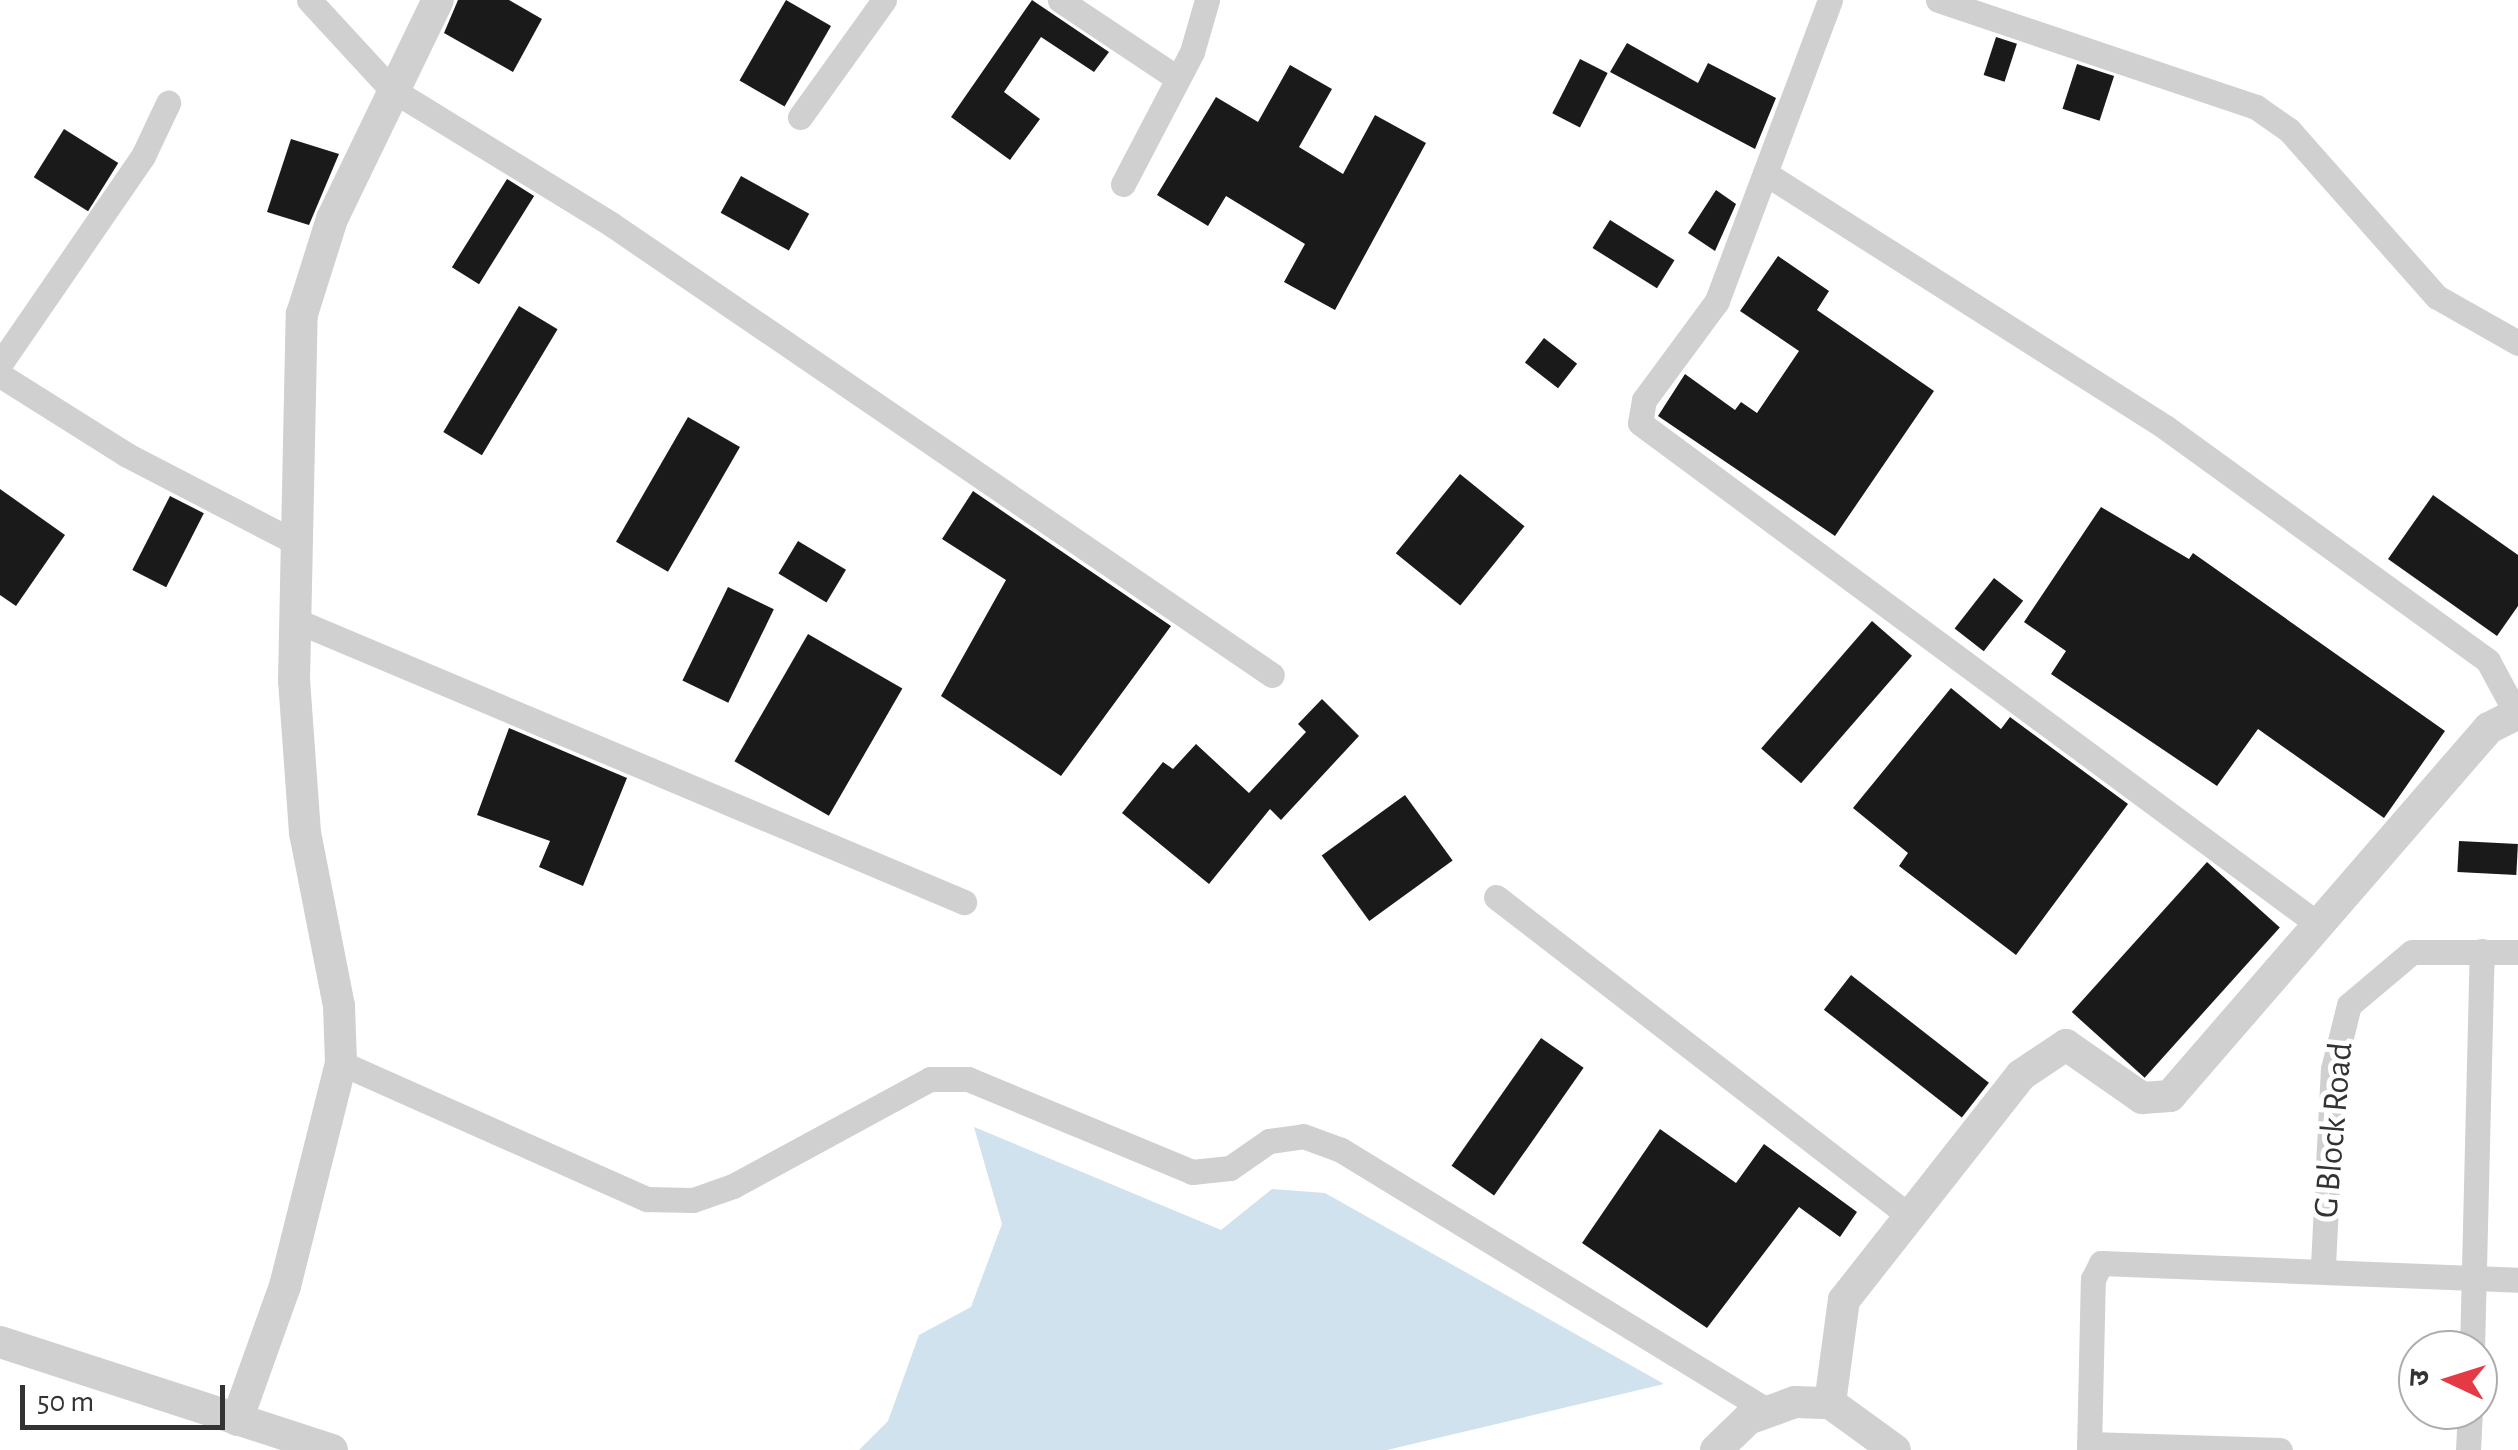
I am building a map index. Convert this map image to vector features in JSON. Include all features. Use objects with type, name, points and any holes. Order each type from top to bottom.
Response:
[{"type":"street","points":[[309,0],[391,89],[611,224],[1272,675]]},
{"type":"street","points":[[237,1420],[285,1286],[341,1063],[339,1006],[304,833],[297,542],[302,314],[332,219],[391,89],[438,0]]},
{"type":"street","points":[[800,117],[884,0]]},
{"type":"street","points":[[1060,0],[1174,76]]},
{"type":"street","points":[[1123,184],[1207,0]]},
{"type":"street","points":[[1830,0],[1718,301],[1644,400],[1648,438],[2315,922]]},
{"type":"street","points":[[1938,0],[2256,107],[2290,130],[2437,298],[2518,343]]},
{"type":"street","points":[[0,364],[143,156],[168,104]]},
{"type":"street","points":[[1766,173],[2181,439],[2488,661],[2517,713],[2490,728],[2315,922],[2170,1096],[2142,1098],[2084,1049],[2049,1050],[1908,1215],[1844,1300],[1830,1403]]},
{"type":"street","points":[[0,375],[126,455],[297,542]]},
{"type":"street","points":[[298,621],[964,902]]},
{"type":"street","points":[[1496,898],[1908,1215]]},
{"type":"street","name":"G Block Road","points":[[2324,1265],[2332,1069],[2349,1005],[2412,952],[2518,952]]},
{"type":"street","points":[[2473,1330],[2482,952]]},
{"type":"street","points":[[341,1063],[647,1199],[693,1200],[733,1186],[930,1079],[968,1079],[1192,1172],[1230,1168],[1269,1141],[1303,1136],[1341,1150],[1768,1411]]},
{"type":"street","points":[[2280,1450],[2089,1447],[2092,1279],[2101,1263],[2324,1265],[2474,1280],[2518,1280]]},
{"type":"street","points":[[0,1342],[332,1450]]},
{"type":"street","points":[[1716,1450],[1768,1411],[1830,1403],[1895,1450]]},
{"type":"water","points":[[974,1127],[1221,1230],[1272,1189],[1325,1193],[1664,1384],[1387,1450],[859,1450],[888,1421],[919,1335],[971,1307],[1002,1224]]},
{"type":"building","points":[[458,0],[509,0],[542,19],[513,72],[444,33]]},
{"type":"building","points":[[786,0],[831,26],[785,107],[740,81]]},
{"type":"building","points":[[1032,0],[1109,52],[1094,72],[1041,37],[1004,92],[1040,119],[1010,160],[951,117]]},
{"type":"building","points":[[1996,37],[2017,44],[2005,82],[1984,75]]},
{"type":"building","points":[[1627,43],[1698,83],[1708,63],[1776,98],[1755,149],[1610,72]]},
{"type":"building","points":[[1580,59],[1608,73],[1580,127],[1552,113]]},
{"type":"building","points":[[2077,64],[2114,76],[2100,121],[2062,109]]},
{"type":"building","points":[[1290,65],[1332,89],[1299,147],[1343,174],[1375,115],[1426,143],[1335,310],[1284,282],[1305,244],[1226,196],[1208,226],[1157,195],[1216,97],[1258,122]]},
{"type":"building","points":[[64,129],[118,163],[88,211],[34,177]]},
{"type":"building","points":[[291,139],[339,154],[309,225],[267,212]]},
{"type":"building","points":[[741,176],[809,214],[789,251],[721,213]]},
{"type":"building","points":[[507,179],[534,196],[479,284],[452,267]]},
{"type":"building","points":[[1716,190],[1736,204],[1715,251],[1688,233]]},
{"type":"building","points":[[1610,220],[1674,260],[1657,288],[1593,248]]},
{"type":"building","points":[[1778,256],[1829,291],[1817,310],[1934,391],[1835,536],[1658,416],[1685,374],[1735,410],[1741,402],[1757,413],[1799,351],[1740,311]]},
{"type":"building","points":[[519,306],[558,329],[482,455],[443,432]]},
{"type":"building","points":[[1544,338],[1577,364],[1558,388],[1525,362]]},
{"type":"building","points":[[688,417],[740,447],[668,572],[616,542]]},
{"type":"building","points":[[1460,474],[1525,526],[1460,606],[1396,553]]},
{"type":"building","points":[[0,489],[65,535],[16,606],[0,595]]},
{"type":"building","points":[[973,491],[1171,626],[1061,776],[941,696],[1006,580],[942,539]]},
{"type":"building","points":[[2433,495],[2518,555],[2518,606],[2497,636],[2388,559]]},
{"type":"building","points":[[170,496],[204,513],[166,587],[132,570]]},
{"type":"building","points":[[2101,507],[2189,559],[2193,553],[2445,731],[2384,818],[2258,729],[2217,786],[2051,674],[2066,651],[2024,622]]},
{"type":"building","points":[[798,541],[846,570],[826,602],[778,574]]},
{"type":"building","points":[[1994,578],[2023,601],[1984,651],[1955,628]]},
{"type":"building","points":[[728,587],[774,609],[728,703],[682,680]]},
{"type":"building","points":[[1872,621],[1912,656],[1801,783],[1761,749]]},
{"type":"building","points":[[808,634],[902,688],[829,816],[734,761]]},
{"type":"building","points":[[1951,688],[2001,729],[2010,717],[2128,804],[2016,955],[1899,866],[1908,853],[1853,808]]},
{"type":"building","points":[[1322,699],[1359,736],[1281,820],[1270,809],[1209,884],[1122,813],[1163,762],[1173,769],[1196,744],[1249,793],[1306,732],[1298,724]]},
{"type":"building","points":[[509,728],[627,778],[583,886],[539,867],[550,841],[477,815]]},
{"type":"building","points":[[1405,795],[1453,861],[1369,921],[1322,856]]},
{"type":"building","points":[[2459,841],[2518,844],[2516,875],[2457,872]]},
{"type":"building","points":[[2207,862],[2280,928],[2145,1078],[2072,1012]]},
{"type":"building","points":[[1851,975],[1989,1083],[1962,1117],[1824,1010]]},
{"type":"building","points":[[1541,1038],[1584,1068],[1494,1196],[1452,1166]]},
{"type":"building","points":[[1660,1129],[1736,1183],[1764,1144],[1857,1212],[1840,1237],[1799,1207],[1707,1328],[1582,1243]]}]
